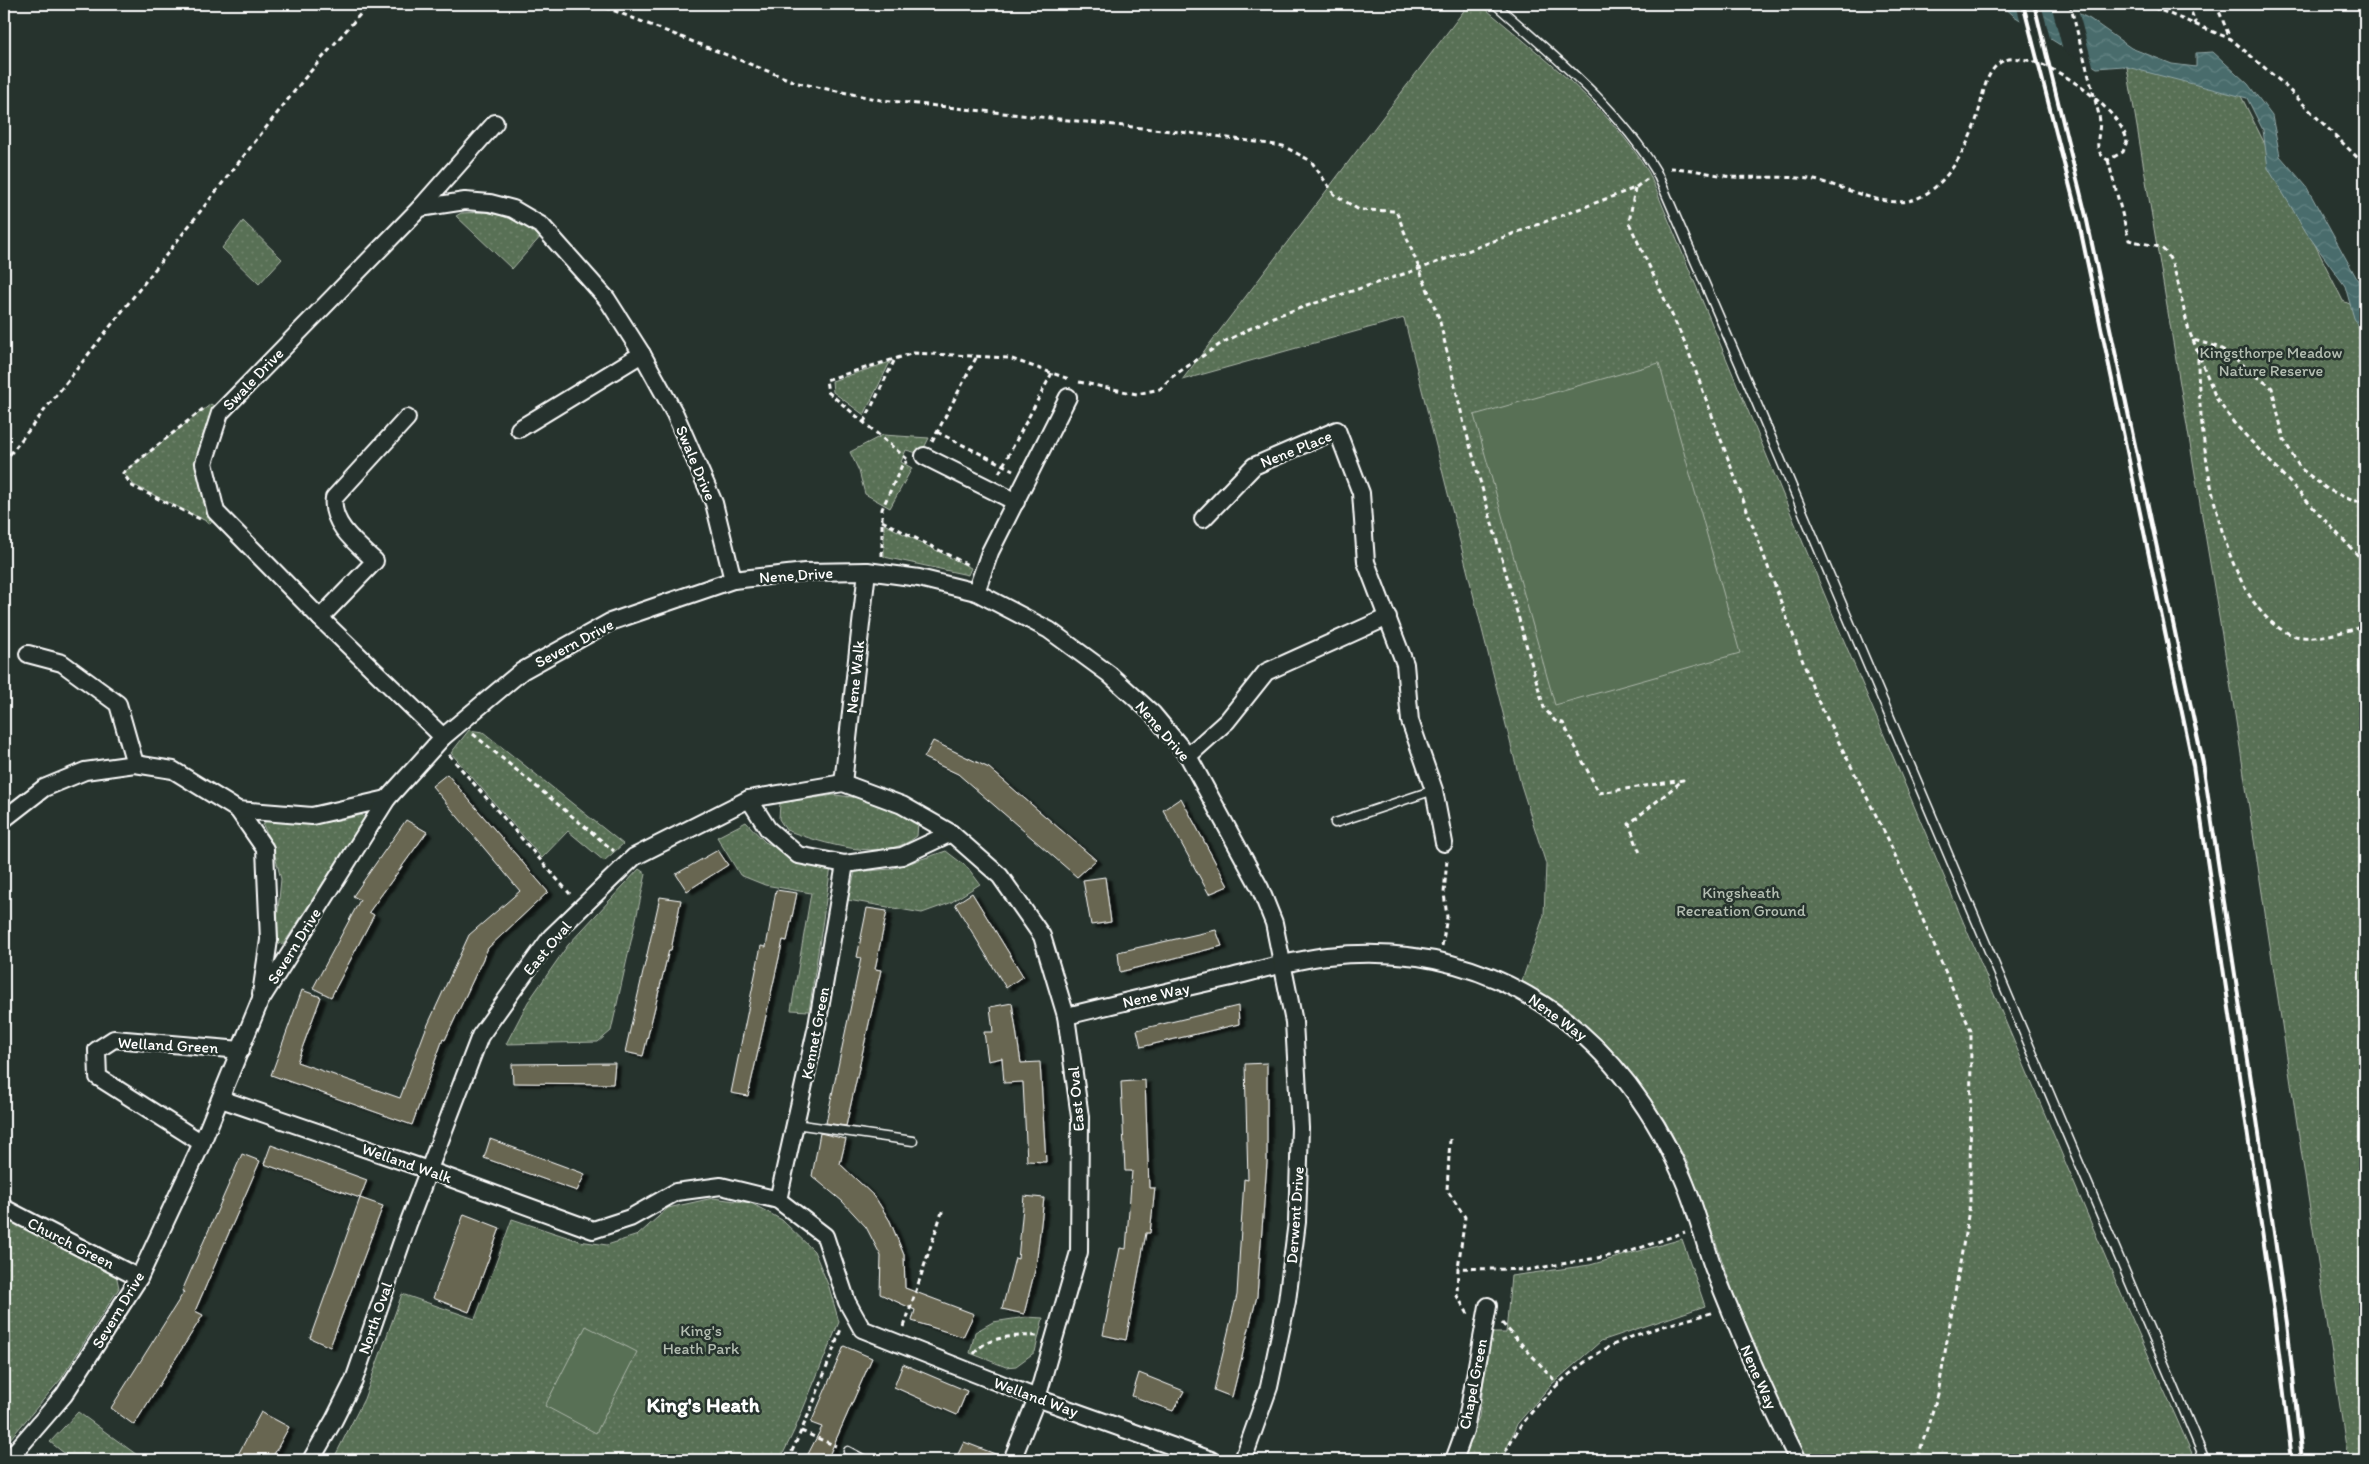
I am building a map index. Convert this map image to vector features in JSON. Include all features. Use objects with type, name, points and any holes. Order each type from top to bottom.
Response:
[{"type":"street","name":"Swale Drive","points":[[440,740],[216,512],[204,463],[220,413],[420,208],[495,123]]},
{"type":"street","name":"Swale Drive","points":[[420,208],[465,202],[490,203],[513,209],[542,226],[606,299],[642,354],[675,414],[714,503],[733,580]]},
{"type":"street","points":[[519,429],[642,354]]},
{"type":"street","points":[[976,592],[990,552],[1068,397]]},
{"type":"street","points":[[320,618],[375,561],[350,538],[337,519],[334,510],[334,498],[408,418]]},
{"type":"street","name":"Nene Place","points":[[1203,519],[1254,466],[1337,430],[1361,493],[1366,562],[1405,664],[1410,721],[1434,790],[1444,844]]},
{"type":"street","points":[[917,459],[1016,502]]},
{"type":"street","name":"Nene Drive","points":[[733,580],[806,572],[867,572],[919,578],[976,592],[1050,630],[1109,674],[1153,714],[1188,756],[1260,888],[1274,924],[1283,964]]},
{"type":"street","name":"Nene Walk","points":[[843,783],[867,572]]},
{"type":"street","name":"Severn Drive","points":[[8,1460],[64,1395],[139,1278],[202,1143],[260,1001],[388,799],[440,740],[522,672],[610,622],[733,580]]},
{"type":"street","points":[[1188,756],[1227,721],[1266,672],[1388,617]]},
{"type":"street","points":[[28,654],[62,663],[118,704],[135,764]]},
{"type":"street","points":[[4,819],[44,788],[85,771],[135,764],[173,770],[238,810],[265,849],[269,940],[260,1001]]},
{"type":"street","name":"East Oval","points":[[428,1170],[480,1036],[551,937],[634,856],[749,799],[843,783],[902,805],[951,833],[1000,876],[1042,936],[1066,1016],[1080,1117],[1079,1252],[1037,1398],[1012,1460]]},
{"type":"street","points":[[238,810],[312,816],[388,799]]},
{"type":"street","points":[[749,799],[768,829],[798,855],[845,864],[902,856],[951,833]]},
{"type":"street","name":"Kennet Green","points":[[778,1200],[817,1026],[845,864]]},
{"type":"street","name":"Nene Way","points":[[1066,1016],[1283,964],[1326,956],[1359,954],[1440,961],[1495,978],[1520,990],[1564,1019],[1591,1041],[1632,1087],[1656,1124],[1682,1175],[1729,1307],[1755,1371],[1798,1460]]},
{"type":"street","name":"Derwent Drive","points":[[1243,1460],[1269,1387],[1287,1301],[1297,1222],[1300,1128],[1298,1079],[1294,1022],[1283,964]]},
{"type":"street","name":"Welland Green","points":[[202,1143],[98,1078],[97,1050],[114,1039],[241,1050]]},
{"type":"street","name":"Welland Walk","points":[[221,1099],[428,1170],[593,1230],[630,1218],[676,1192],[720,1186],[778,1200]]},
{"type":"street","name":"North Oval","points":[[310,1460],[334,1420],[354,1380],[428,1170]]},
{"type":"street","points":[[778,1200],[825,1236],[849,1307]]},
{"type":"street","name":"Church Green","points":[[4,1208],[139,1278]]},
{"type":"street","name":"Chapel Green","points":[[1454,1460],[1465,1430],[1488,1306]]},
{"type":"street","name":"Welland Way","points":[[849,1307],[862,1329],[1037,1398],[1211,1460]]},
{"type":"lane","points":[[1495,4],[1613,113],[1640,144],[1656,171],[1754,397],[2205,1460]]},
{"type":"lane","points":[[1335,823],[1434,790]]},
{"type":"lane","points":[[795,1124],[913,1141]]},
{"type":"lane","points":[[848,1451],[865,1460]]},
{"type":"path","points":[[4,462],[304,79],[369,4]]},
{"type":"path","points":[[598,4],[798,83],[881,100],[1208,135],[1283,146],[1311,161],[1334,194],[1359,210],[1396,211],[1439,318],[1464,424],[1544,708],[1555,722],[1563,723],[1599,793],[1683,780],[1629,824],[1640,853]]},
{"type":"path","points":[[2070,4],[2100,115],[2098,150],[2108,160],[2129,240],[2161,247],[2168,255],[2182,298],[2186,324],[2198,358],[2216,398],[2234,423],[2365,563]]},
{"type":"path","points":[[2146,4],[2231,39],[2280,81],[2365,165]]},
{"type":"path","points":[[2188,4],[2196,24]]},
{"type":"path","points":[[2216,4],[2231,39]]},
{"type":"path","points":[[1656,171],[1678,168],[1734,177],[1808,179],[1882,199],[1910,201],[1931,189],[1959,158],[1970,139],[1990,73],[1997,64],[2005,59],[2016,57],[2043,65],[2062,75],[2084,90],[2114,115],[2122,125],[2127,141],[2122,152],[2108,160]]},
{"type":"path","points":[[917,459],[864,422],[828,392],[826,380],[914,353],[1008,358],[1076,382],[1137,394],[1160,389],[1173,376],[1222,343],[1273,317],[1419,269],[1635,188],[1629,223],[1686,345],[1816,696],[1888,839],[1971,1032],[1970,1204],[1938,1394],[1917,1460]]},
{"type":"path","points":[[2193,340],[2219,346],[2272,388],[2284,440],[2300,468],[2327,489],[2353,501],[2365,501]]},
{"type":"path","points":[[2198,358],[2198,395],[2206,461],[2233,567],[2254,600],[2275,625],[2291,635],[2331,634],[2365,626]]},
{"type":"path","points":[[864,422],[896,359]]},
{"type":"path","points":[[991,490],[1052,373]]},
{"type":"path","points":[[204,408],[123,473],[132,486],[213,525],[229,525]]},
{"type":"path","points":[[937,432],[1028,478]]},
{"type":"path","points":[[882,521],[983,573]]},
{"type":"path","points":[[460,723],[628,863]]},
{"type":"path","points":[[440,740],[581,908]]},
{"type":"path","points":[[1440,961],[1447,917],[1444,893],[1448,863],[1444,844]]},
{"type":"path","points":[[1450,1138],[1447,1190],[1465,1217],[1458,1268],[1457,1296],[1471,1321],[1483,1329]]},
{"type":"path","points":[[898,1344],[943,1209]]},
{"type":"path","points":[[1458,1268],[1527,1270],[1626,1253],[1700,1227]]},
{"type":"path","points":[[1488,1306],[1559,1385]]},
{"type":"path","points":[[788,1460],[849,1307]]},
{"type":"path","points":[[1502,1460],[1514,1436],[1528,1417],[1559,1385],[1593,1355],[1615,1344],[1729,1307]]},
{"type":"path","points":[[966,1371],[975,1352],[995,1339],[1024,1335],[1037,1336],[1039,1330]]},
{"type":"path","points":[[801,1430],[848,1451]]},
{"type":"green space","name":"Kingsheath Recreation Ground","points":[[1469,4],[1480,4],[1572,82],[1614,126],[1633,149],[1649,173],[1836,622],[2122,1296],[2195,1460],[1807,1460],[1763,1367],[1735,1297],[1688,1164],[1665,1121],[1642,1087],[1608,1046],[1572,1013],[1522,981],[1544,915],[1546,864],[1521,785],[1404,318],[1182,380]]},
{"type":"green space","name":"Kingsthorpe Meadow Nature Reserve","points":[[2126,61],[2240,94],[2343,301],[2365,311],[2365,1460],[2348,1460],[2232,695]]},
{"type":"green space","points":[[486,212],[515,221],[542,235],[512,269],[456,216],[461,213]]},
{"type":"green space","points":[[243,221],[282,259],[259,284],[222,248]]},
{"type":"green space","points":[[890,362],[864,415],[833,392],[832,381]]},
{"type":"green space","points":[[1659,363],[1740,653],[1555,705],[1474,415]]},
{"type":"green space","points":[[211,404],[215,407],[202,437],[199,463],[216,519],[210,523],[134,485],[123,473]]},
{"type":"green space","points":[[883,435],[929,438],[921,454],[906,450],[901,462],[912,468],[890,508],[865,494],[859,471],[850,452]]},
{"type":"green space","points":[[884,524],[971,568],[968,575],[884,557]]},
{"type":"green space","points":[[469,730],[483,732],[623,844],[604,861],[568,831],[542,858],[451,753]]},
{"type":"green space","points":[[834,795],[862,798],[918,822],[917,836],[903,844],[888,849],[853,848],[835,845],[786,830],[779,819],[780,803]]},
{"type":"green space","points":[[361,815],[365,817],[283,945],[275,941],[281,879],[273,848],[263,825],[266,821],[314,823],[336,821]]},
{"type":"green space","points":[[746,822],[765,842],[831,867],[809,1011],[791,1010],[811,893],[765,885],[740,875],[717,837]]},
{"type":"green space","points":[[946,851],[968,868],[980,884],[950,903],[922,913],[848,900],[855,872],[891,869]]},
{"type":"green space","points":[[639,869],[646,874],[611,1031],[598,1042],[506,1044],[528,1002],[568,945]]},
{"type":"green space","name":"King's Heath Park","points":[[713,1198],[751,1203],[782,1220],[814,1251],[829,1287],[839,1322],[780,1460],[333,1460],[364,1399],[402,1294],[475,1319],[512,1219],[579,1241],[607,1245],[638,1235],[668,1208]]},
{"type":"green space","points":[[4,1212],[116,1274],[119,1288],[61,1379],[4,1446]]},
{"type":"green space","points":[[1682,1239],[1705,1306],[1601,1341],[1551,1385],[1517,1424],[1502,1460],[1462,1460],[1479,1417],[1490,1333],[1506,1333],[1511,1276],[1590,1265]]},
{"type":"green space","points":[[1026,1317],[1043,1318],[1035,1352],[1016,1366],[1006,1367],[970,1353],[975,1332],[993,1322]]},
{"type":"green space","points":[[586,1326],[637,1352],[596,1433],[545,1406]]},
{"type":"green space","points":[[78,1412],[144,1460],[73,1460],[50,1442]]},
{"type":"water","points":[[2001,4],[2059,4],[2090,19],[2131,48],[2172,64],[2196,67],[2196,53],[2213,52],[2248,84],[2272,116],[2280,156],[2306,186],[2361,286],[2365,299],[2365,338],[2354,318],[2345,286],[2306,232],[2268,168],[2263,130],[2247,98],[2123,66],[2097,68],[2014,16]]},
{"type":"pier","points":[[2016,4],[2041,4],[2051,42],[2021,23]]},
{"type":"pier","points":[[2051,4],[2065,4],[2078,10],[2094,69],[2063,50]]},
{"type":"building","points":[[933,741],[989,768],[1096,860],[1077,877],[958,774],[924,758]]},
{"type":"building","points":[[447,774],[548,892],[488,948],[445,1040],[443,1039],[412,1125],[271,1075],[302,990],[321,997],[297,1062],[400,1098],[425,1031],[469,935],[520,891],[432,786]]},
{"type":"building","points":[[1181,798],[1228,886],[1209,894],[1163,810]]},
{"type":"building","points":[[406,820],[427,832],[369,912],[374,915],[331,997],[313,988],[360,900],[353,896]]},
{"type":"building","points":[[718,850],[728,865],[687,891],[676,874]]},
{"type":"building","points":[[1105,877],[1111,922],[1091,925],[1083,880]]},
{"type":"building","points":[[776,890],[797,893],[787,941],[783,940],[748,1096],[731,1093],[761,946],[766,947]]},
{"type":"building","points":[[972,893],[1023,976],[1006,988],[955,904]]},
{"type":"building","points":[[660,897],[681,900],[671,950],[669,950],[643,1056],[625,1052]]},
{"type":"building","points":[[867,908],[887,911],[875,969],[881,970],[846,1126],[826,1123],[861,958],[857,957]]},
{"type":"building","points":[[1216,930],[1222,946],[1120,972],[1118,952]]},
{"type":"building","points":[[1012,1003],[1021,1063],[1040,1062],[1046,1162],[1027,1161],[1023,1082],[1004,1083],[1002,1058],[988,1061],[984,1032],[993,1032],[990,1007]]},
{"type":"building","points":[[1238,1006],[1239,1024],[1141,1047],[1137,1030]]},
{"type":"building","points":[[615,1063],[613,1084],[513,1083],[512,1064]]},
{"type":"building","points":[[1267,1063],[1267,1163],[1257,1296],[1232,1397],[1214,1390],[1237,1295],[1244,1179],[1248,1180],[1245,1064]]},
{"type":"building","points":[[1145,1080],[1149,1188],[1155,1188],[1150,1233],[1146,1233],[1126,1340],[1103,1335],[1120,1248],[1126,1249],[1132,1171],[1125,1171],[1121,1082]]},
{"type":"building","points":[[820,1133],[846,1139],[840,1164],[875,1197],[890,1221],[904,1255],[905,1288],[974,1314],[963,1337],[912,1321],[915,1310],[880,1294],[881,1256],[866,1227],[842,1201],[812,1176]]},
{"type":"building","points":[[490,1139],[585,1174],[577,1191],[484,1158]]},
{"type":"building","points":[[271,1145],[367,1180],[360,1198],[264,1164]]},
{"type":"building","points":[[242,1154],[260,1161],[195,1311],[203,1315],[134,1425],[111,1408],[184,1292],[182,1291]]},
{"type":"building","points":[[1024,1196],[1044,1198],[1036,1266],[1024,1314],[1002,1309],[1015,1258],[1018,1259]]},
{"type":"building","points":[[360,1198],[383,1206],[330,1347],[310,1338]]},
{"type":"building","points":[[464,1214],[500,1228],[469,1312],[433,1298]]},
{"type":"building","points":[[844,1346],[872,1358],[827,1460],[805,1460],[822,1427],[811,1423]]},
{"type":"building","points":[[903,1364],[967,1391],[957,1415],[894,1387]]},
{"type":"building","points":[[1139,1373],[1184,1391],[1173,1411],[1132,1396]]},
{"type":"building","points":[[261,1412],[289,1427],[271,1460],[235,1460]]},
{"type":"building","points":[[964,1442],[1003,1457],[1002,1460],[955,1460]]},
{"type":"railway","points":[[2023,4],[2078,218],[2193,765],[2274,1312],[2292,1460]]},
{"type":"railway","points":[[2034,4],[2086,216],[2203,763],[2287,1323],[2302,1460]]},
{"type":"district","name":"King's Heath","points":[[703,1404]]}]
